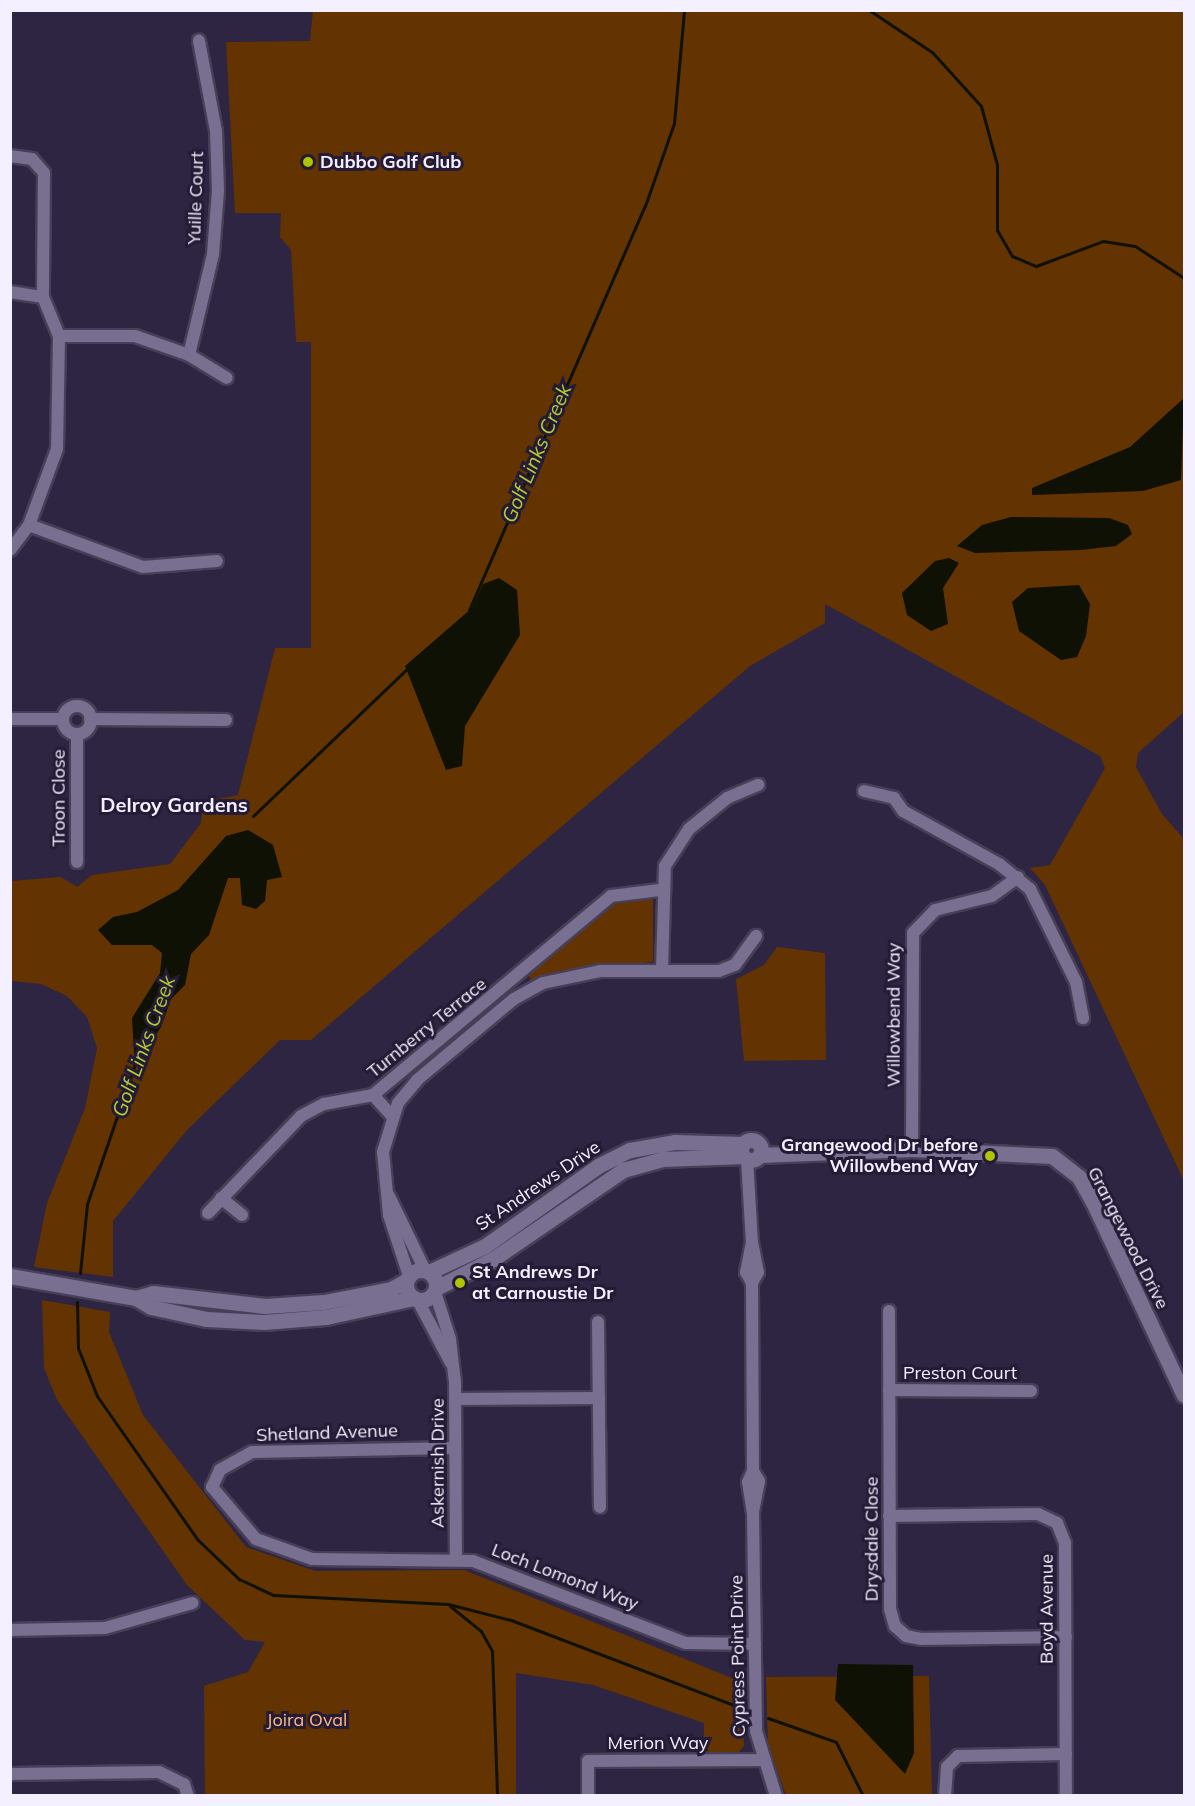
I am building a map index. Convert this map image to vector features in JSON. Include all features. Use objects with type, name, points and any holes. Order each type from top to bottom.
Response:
[{"type":"street","name":"Yuille Court","points":[[189,355],[213,254],[218,191],[216,132],[199,40]]},
{"type":"street","points":[[10,156],[32,159],[44,173],[43,297],[59,336],[57,449],[29,525],[10,550]]},
{"type":"street","points":[[10,292],[43,297]]},
{"type":"street","points":[[59,336],[135,336],[189,355],[227,378]]},
{"type":"street","points":[[29,525],[143,567],[217,561]]},
{"type":"street","points":[[10,719],[63,719],[76,706],[90,719],[226,720]]},
{"type":"street","points":[[63,719],[66,729],[77,734],[88,728],[90,719]]},
{"type":"street","name":"Troon Close","points":[[77,734],[77,862]]},
{"type":"street","points":[[662,971],[660,890],[664,866],[689,829],[727,798],[758,785]]},
{"type":"street","points":[[864,791],[894,798],[903,811],[1018,877],[1041,905],[1076,982],[1083,1018]]},
{"type":"street","name":"Willowbend Way","points":[[912,1149],[913,933],[935,910],[992,896],[1018,877]]},
{"type":"street","name":"Turnberry Terrace","points":[[208,1213],[301,1116],[324,1104],[373,1095],[611,896],[660,890]]},
{"type":"street","points":[[10,1276],[136,1298],[151,1307],[206,1319],[264,1322],[326,1317],[415,1299],[387,1192],[383,1152],[392,1116],[417,1080],[529,990],[584,974],[719,971],[735,965],[756,936]]},
{"type":"street","points":[[373,1095],[392,1116]]},
{"type":"street","name":"St Andrews Drive","points":[[408,1278],[485,1246],[616,1156],[663,1143],[751,1153]]},
{"type":"street","name":"Grangewood Drive","points":[[751,1153],[781,1150],[1023,1150],[1068,1165],[1093,1202],[1185,1395]]},
{"type":"street","name":"Cypress Point Drive","points":[[751,1153],[752,1242],[746,1272],[752,1283],[753,1471],[748,1503],[753,1512],[755,1644],[761,1760],[776,1796]]},
{"type":"street","name":"St Andrews Drive","points":[[415,1299],[493,1259],[629,1167],[663,1159],[751,1153]]},
{"type":"street","points":[[387,1192],[435,1290]]},
{"type":"street","points":[[221,1198],[242,1215]]},
{"type":"street","points":[[136,1298],[153,1293],[265,1306],[324,1302],[391,1289],[408,1278]]},
{"type":"street","name":"Askernish Drive","points":[[435,1290],[453,1366],[456,1399],[456,1560]]},
{"type":"street","name":"Askernish Drive","points":[[415,1299],[453,1366]]},
{"type":"street","name":"Drysdale Close","points":[[889,1311],[890,1609],[906,1636],[1066,1638]]},
{"type":"street","points":[[598,1322],[600,1508]]},
{"type":"street","name":"Preston Court","points":[[890,1390],[1031,1391]]},
{"type":"street","points":[[456,1399],[599,1398]]},
{"type":"street","name":"Shetland Avenue","points":[[212,1482],[231,1461],[264,1450],[455,1448]]},
{"type":"street","name":"Loch Lomond Way","points":[[212,1482],[247,1531],[300,1556],[332,1561],[456,1560],[489,1565],[686,1643],[755,1644]]},
{"type":"street","name":"Boyd Avenue","points":[[889,1516],[1048,1517],[1065,1543],[1066,1796]]},
{"type":"street","points":[[10,1630],[105,1628],[192,1603]]},
{"type":"street","points":[[945,1796],[947,1767],[958,1756],[1066,1754]]},
{"type":"street","name":"Merion Way","points":[[588,1796],[588,1761],[761,1760]]},
{"type":"street","points":[[10,1774],[159,1772],[184,1784],[188,1796]]},
{"type":"green space","name":"Dubbo Golf Club","points":[[313,10],[1184,11],[1184,712],[1138,753],[1136,767],[1162,814],[1184,839],[1184,1181],[1045,885],[1030,868],[1050,865],[1105,768],[1100,756],[825,604],[825,623],[750,666],[311,1040],[280,1040],[187,1130],[113,1221],[113,1277],[34,1267],[47,1203],[85,1108],[97,1048],[87,1017],[67,996],[41,984],[11,981],[11,881],[61,877],[77,887],[92,875],[170,864],[201,823],[203,802],[238,795],[275,648],[311,648],[311,342],[296,342],[291,250],[280,237],[281,213],[235,213],[226,42],[310,41]]},
{"type":"green space","points":[[653,893],[653,962],[575,969],[532,982],[526,971],[612,898]]},
{"type":"green space","points":[[777,947],[825,953],[826,1060],[744,1061],[736,979],[764,965]]},
{"type":"green space","name":"Joira Oval","points":[[42,1300],[110,1312],[109,1332],[143,1415],[246,1547],[315,1571],[464,1570],[742,1682],[744,1746],[738,1753],[704,1756],[704,1723],[593,1685],[516,1673],[516,1795],[205,1795],[204,1686],[248,1672],[265,1642],[245,1640],[187,1585],[57,1400],[44,1368]]},
{"type":"green space","points":[[929,1676],[932,1795],[786,1795],[768,1745],[766,1677]]},
{"type":"water","points":[[1184,398],[1181,480],[1143,491],[1032,495],[1032,488],[1130,447]]},
{"type":"water","points":[[1011,517],[1109,518],[1128,525],[1132,534],[1116,546],[1081,550],[975,553],[957,546],[982,525]]},
{"type":"water","points":[[949,558],[959,563],[943,588],[948,624],[931,631],[907,615],[902,593],[935,561]]},
{"type":"water","points":[[499,578],[517,590],[520,635],[465,726],[462,766],[446,770],[405,666],[472,608],[483,584]]},
{"type":"water","points":[[1079,585],[1090,604],[1086,636],[1077,657],[1061,660],[1019,631],[1012,602],[1028,588]]},
{"type":"water","points":[[248,830],[273,845],[282,877],[267,880],[265,901],[256,909],[242,905],[240,878],[228,878],[209,935],[191,954],[185,985],[171,999],[161,1027],[135,1067],[132,1018],[160,973],[162,953],[152,945],[112,945],[98,930],[113,917],[137,912],[178,890],[226,836]]},
{"type":"water","points":[[838,1664],[913,1665],[914,1753],[905,1774],[835,1700]]},
{"type":"waterway","name":"Golf Links Creek","points":[[469,610],[645,206],[674,123],[684,10]]},
{"type":"waterway","points":[[869,10],[932,52],[981,106],[997,165],[997,230],[1012,256],[1036,266],[1103,241],[1135,246],[1184,278]]},
{"type":"waterway","name":"Golf Links Creek","points":[[253,816],[408,668]]},
{"type":"waterway","name":"Golf Links Creek","points":[[80,1273],[87,1204],[135,1064]]},
{"type":"waterway","points":[[77,1302],[78,1348],[97,1396],[198,1540],[239,1579],[274,1595],[448,1604],[511,1620],[742,1708]]},
{"type":"waterway","points":[[450,1606],[481,1631],[492,1651],[497,1796]]},
{"type":"waterway","points":[[768,1718],[836,1742],[863,1796]]},
{"type":"place","name":"Dubbo Golf Club","points":[[308,162]]},
{"type":"place","name":"Grangewood Dr before Willowbend Way","points":[[990,1156]]},
{"type":"place","name":"St Andrews Dr at Carnoustie Dr","points":[[460,1283]]},
{"type":"district","name":"Delroy Gardens","points":[[174,804]]}]
